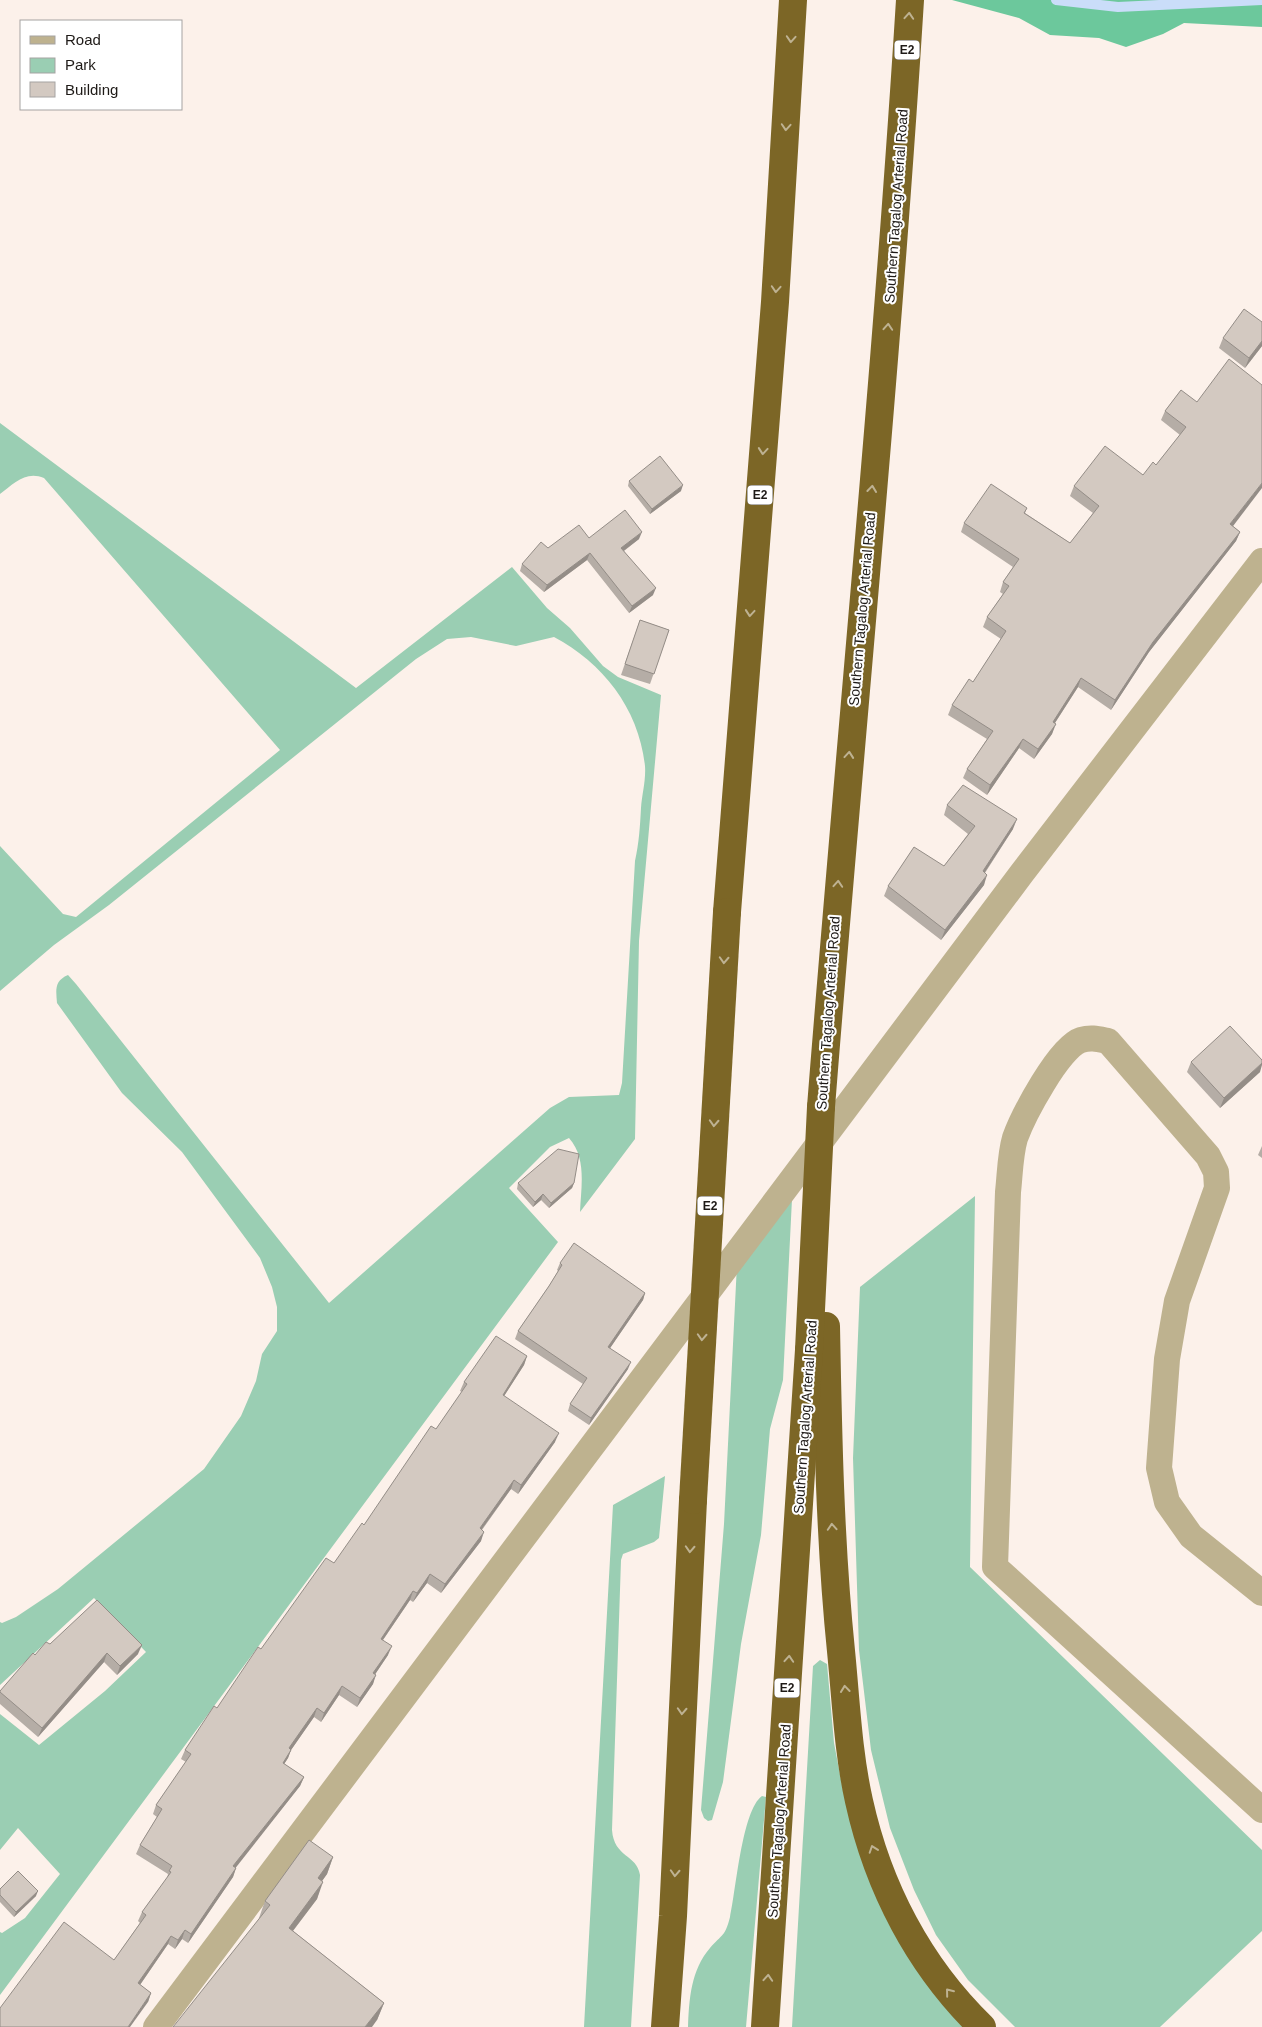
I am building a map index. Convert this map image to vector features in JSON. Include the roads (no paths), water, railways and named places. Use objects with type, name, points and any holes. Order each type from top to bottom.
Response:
[{"type":"highway","name":"E2","points":[[665,2027],[727,912],[775,302],[793,0]]},
{"type":"highway","name":"Southern Tagalog Arterial Road","points":[[765,2027],[809,1350],[821,1107],[844,804],[886,346],[910,0]]},
{"type":"highway","points":[[821,1107],[830,1503],[836,1601],[852,1759],[859,1801],[888,1893],[907,1930],[936,1976],[961,2006],[982,2027]]},
{"type":"street","points":[[156,2027],[1022,873],[1262,561]]},
{"type":"street","points":[[1262,1593],[1191,1536],[1167,1502],[1159,1468],[1167,1359],[1177,1301],[1217,1188],[1216,1172],[1208,1156],[1108,1041],[1094,1038],[1080,1040],[1066,1050],[1028,1108],[1015,1140],[1008,1192],[995,1567],[1262,1810]]},
{"type":"waterway","points":[[1056,0],[1118,7],[1262,0]]}]
